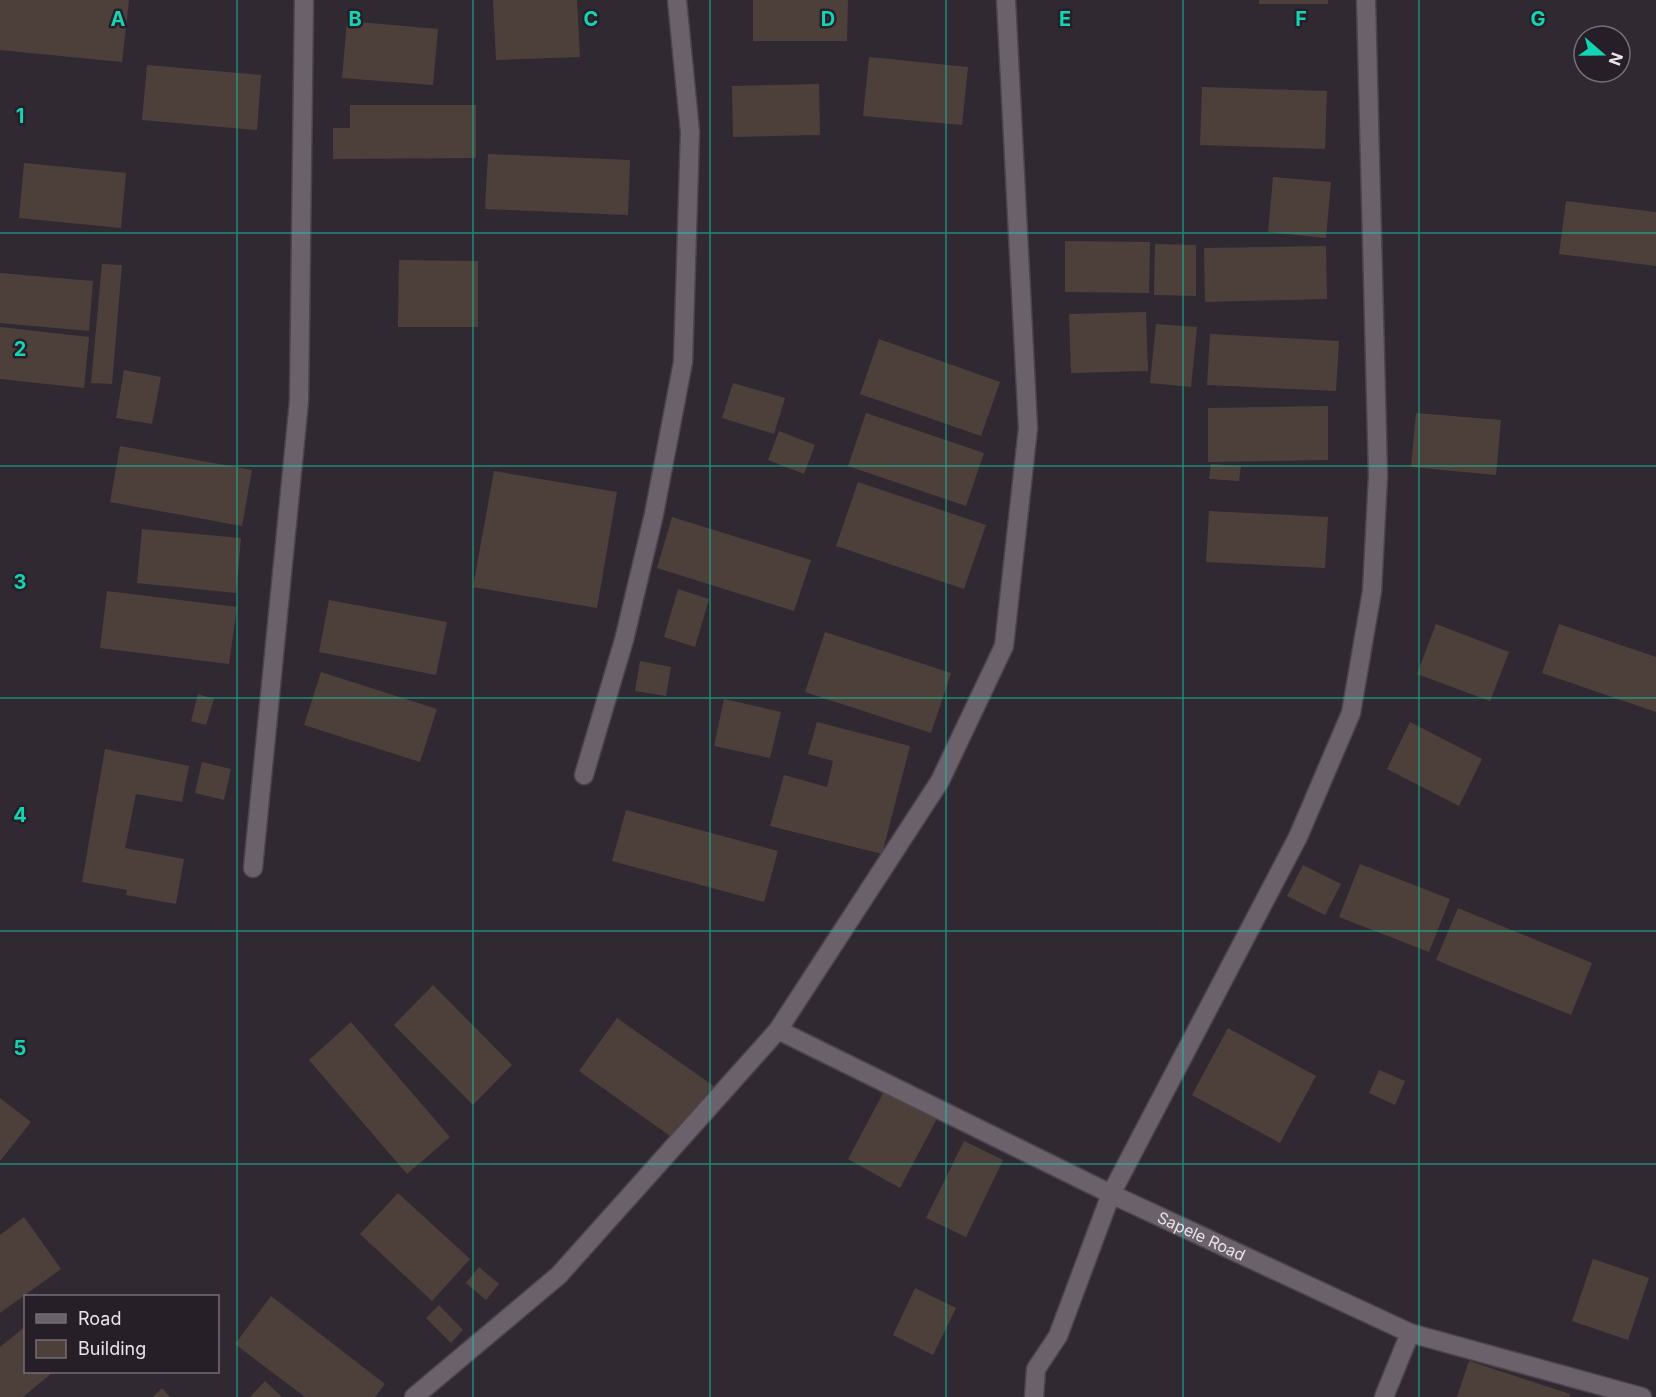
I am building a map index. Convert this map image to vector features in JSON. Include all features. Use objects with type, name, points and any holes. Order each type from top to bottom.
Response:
[{"type":"street","points":[[253,868],[299,401],[303,0]]},
{"type":"street","points":[[584,775],[624,640],[658,493],[683,362],[690,132],[677,0]]},
{"type":"street","points":[[414,1397],[559,1275],[778,1030],[940,781],[1004,646],[1028,428],[1006,0]]},
{"type":"street","points":[[1034,1397],[1036,1369],[1058,1336],[1111,1194],[1298,837],[1351,713],[1372,591],[1378,476],[1366,0]]},
{"type":"street","name":"Sapele Road","points":[[778,1030],[1111,1194],[1410,1333],[1642,1397]]},
{"type":"street","points":[[1384,1397],[1410,1333]]},
{"type":"building","points":[[0,0],[129,0],[122,62],[0,50]]},
{"type":"building","points":[[493,0],[577,0],[580,57],[496,60]]},
{"type":"building","points":[[753,0],[848,0],[847,41],[753,41]]},
{"type":"building","points":[[1259,0],[1328,0],[1328,4],[1259,4]]},
{"type":"building","points":[[347,21],[438,29],[433,85],[342,78]]},
{"type":"building","points":[[869,57],[968,67],[962,125],[863,116]]},
{"type":"building","points":[[147,65],[261,75],[257,130],[142,120]]},
{"type":"building","points":[[819,84],[820,135],[733,137],[732,86]]},
{"type":"building","points":[[1202,87],[1327,91],[1325,149],[1200,145]]},
{"type":"building","points":[[350,105],[476,105],[476,158],[333,159],[333,128],[350,128]]},
{"type":"building","points":[[488,154],[630,160],[628,215],[485,209]]},
{"type":"building","points":[[24,163],[126,173],[121,228],[19,218]]},
{"type":"building","points":[[1273,177],[1331,182],[1326,238],[1268,232]]},
{"type":"building","points":[[1566,201],[1656,212],[1656,266],[1559,254]]},
{"type":"building","points":[[1065,241],[1150,242],[1149,293],[1065,292]]},
{"type":"building","points":[[1155,244],[1196,245],[1196,296],[1154,295]]},
{"type":"building","points":[[1326,246],[1327,299],[1205,302],[1204,248]]},
{"type":"building","points":[[399,260],[478,261],[478,327],[398,327]]},
{"type":"building","points":[[102,264],[122,265],[112,384],[91,383]]},
{"type":"building","points":[[0,273],[93,281],[89,331],[0,323]]},
{"type":"building","points":[[1146,312],[1148,371],[1071,373],[1069,314]]},
{"type":"building","points":[[1156,324],[1197,327],[1191,387],[1150,383]]},
{"type":"building","points":[[0,327],[89,337],[84,388],[0,379]]},
{"type":"building","points":[[1210,334],[1339,341],[1336,391],[1207,385]]},
{"type":"building","points":[[879,339],[1000,382],[981,436],[860,394]]},
{"type":"building","points":[[124,370],[161,377],[152,424],[116,418]]},
{"type":"building","points":[[733,383],[785,398],[774,434],[722,418]]},
{"type":"building","points":[[1328,406],[1328,460],[1208,462],[1208,408]]},
{"type":"building","points":[[866,413],[984,453],[966,506],[848,466]]},
{"type":"building","points":[[1416,413],[1501,420],[1496,475],[1411,467]]},
{"type":"building","points":[[779,431],[815,445],[804,474],[768,460]]},
{"type":"building","points":[[120,446],[252,470],[242,526],[110,502]]},
{"type":"building","points":[[1211,464],[1241,466],[1239,481],[1209,479]]},
{"type":"building","points":[[494,471],[617,492],[597,608],[473,587]]},
{"type":"building","points":[[858,482],[986,525],[964,589],[836,546]]},
{"type":"building","points":[[1209,511],[1328,517],[1325,568],[1206,562]]},
{"type":"building","points":[[672,517],[811,560],[794,611],[657,568]]},
{"type":"building","points":[[142,529],[241,538],[236,593],[137,583]]},
{"type":"building","points":[[678,589],[709,599],[695,647],[664,637]]},
{"type":"building","points":[[107,591],[237,607],[229,664],[100,648]]},
{"type":"building","points":[[329,600],[447,622],[436,675],[319,652]]},
{"type":"building","points":[[1436,624],[1509,652],[1490,701],[1417,674]]},
{"type":"building","points":[[1559,624],[1656,657],[1656,712],[1542,673]]},
{"type":"building","points":[[825,632],[951,673],[931,733],[805,692]]},
{"type":"building","points":[[640,661],[671,667],[666,696],[635,691]]},
{"type":"building","points":[[321,672],[437,709],[420,762],[304,725]]},
{"type":"building","points":[[198,694],[214,699],[206,725],[191,721]]},
{"type":"building","points":[[724,699],[781,712],[770,758],[714,746]]},
{"type":"building","points":[[817,722],[910,746],[882,854],[770,826],[784,775],[827,787],[833,761],[808,754]]},
{"type":"building","points":[[1410,722],[1482,759],[1459,806],[1387,769]]},
{"type":"building","points":[[105,749],[189,766],[182,802],[136,794],[125,848],[184,859],[176,904],[126,895],[127,890],[82,882]]},
{"type":"building","points":[[202,762],[231,769],[224,800],[195,793]]},
{"type":"building","points":[[626,810],[778,851],[764,902],[612,861]]},
{"type":"building","points":[[1360,864],[1450,899],[1429,952],[1339,917]]},
{"type":"building","points":[[1303,865],[1341,884],[1325,915],[1287,896]]},
{"type":"building","points":[[1458,908],[1592,963],[1571,1015],[1436,960]]},
{"type":"building","points":[[433,985],[512,1065],[473,1105],[394,1025]]},
{"type":"building","points":[[617,1018],[715,1087],[677,1141],[579,1071]]},
{"type":"building","points":[[351,1022],[450,1137],[407,1174],[309,1060]]},
{"type":"building","points":[[1228,1028],[1316,1076],[1280,1143],[1192,1095]]},
{"type":"building","points":[[1379,1070],[1405,1081],[1395,1105],[1369,1093]]},
{"type":"building","points":[[889,1082],[941,1111],[900,1188],[848,1159]]},
{"type":"building","points":[[0,1098],[31,1122],[0,1161]]},
{"type":"building","points":[[964,1141],[1003,1160],[966,1237],[926,1218]]},
{"type":"building","points":[[398,1193],[470,1259],[432,1301],[360,1234]]},
{"type":"building","points":[[24,1217],[61,1269],[0,1313],[0,1235]]},
{"type":"building","points":[[1593,1259],[1649,1278],[1628,1340],[1572,1321]]},
{"type":"building","points":[[479,1267],[499,1284],[486,1300],[466,1283]]},
{"type":"building","points":[[915,1288],[956,1308],[933,1355],[893,1335]]},
{"type":"building","points":[[271,1296],[385,1384],[375,1397],[305,1397],[235,1344]]},
{"type":"building","points":[[439,1305],[463,1330],[451,1343],[426,1318]]},
{"type":"building","points":[[24,1328],[24,1373],[52,1373],[23,1397],[0,1397],[0,1347]]},
{"type":"building","points":[[1469,1361],[1570,1394],[1569,1397],[1457,1397]]},
{"type":"building","points":[[265,1381],[282,1397],[250,1397]]},
{"type":"building","points":[[162,1388],[170,1397],[153,1397]]}]
